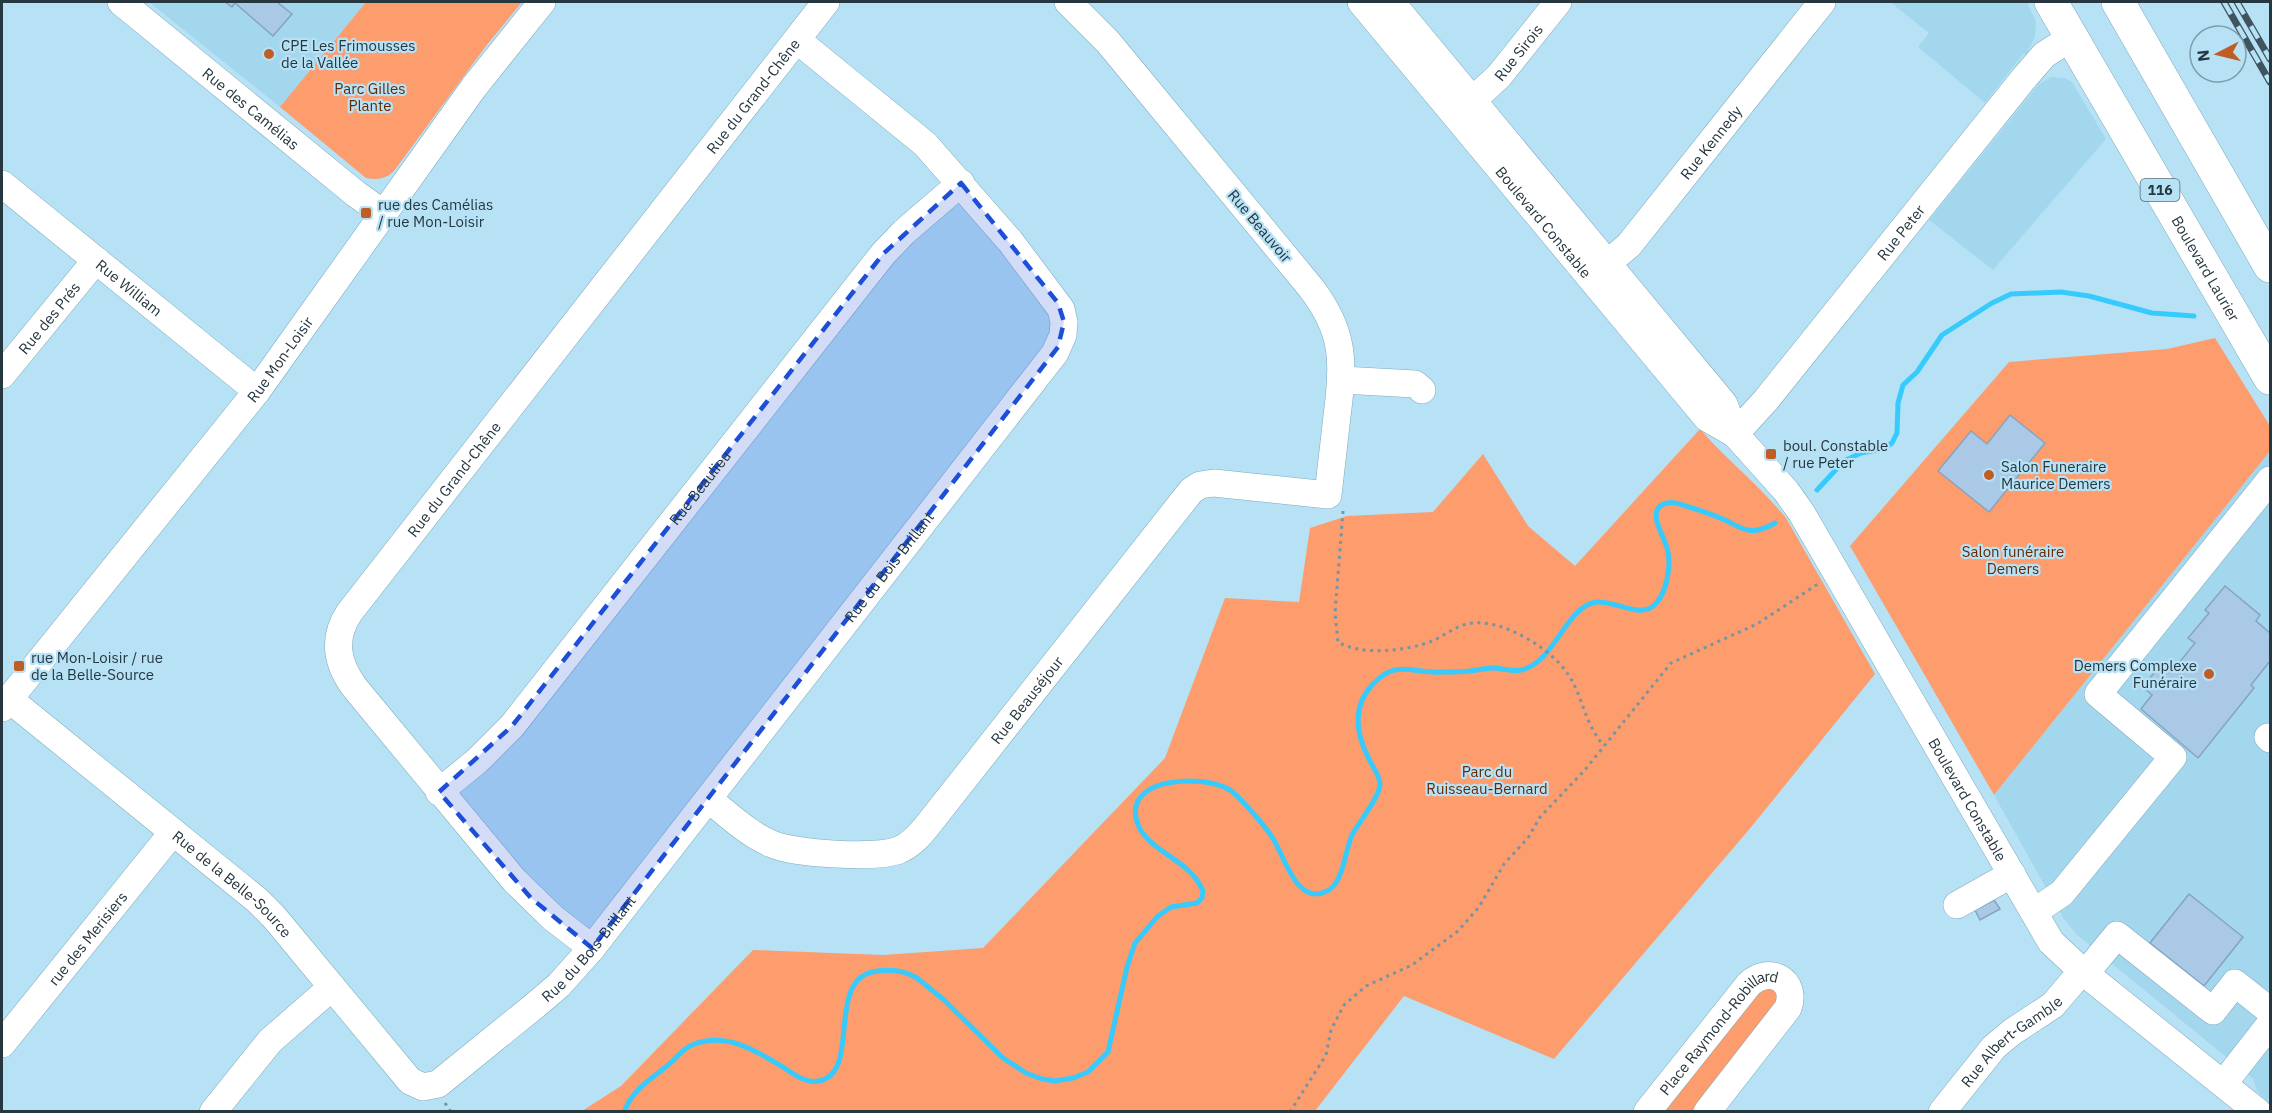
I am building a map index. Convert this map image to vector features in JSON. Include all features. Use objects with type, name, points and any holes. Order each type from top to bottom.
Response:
[{"type":"main road","name":"Boulevard Laurier","points":[[2051,2],[2271,378]]},
{"type":"main road","points":[[2118,2],[2271,266]]},
{"type":"street","name":"Rue des Camélias","points":[[121,2],[356,194],[384,214]]},
{"type":"street","name":"Rue Mon-Loisir","points":[[5,703],[257,391],[474,87],[542,2]]},
{"type":"street","name":"Rue du Grand-Chêne","points":[[592,948],[531,898],[439,792],[355,688],[343,669],[338,655],[338,640],[345,619],[826,2]]},
{"type":"street","name":"Rue Beauvoir","points":[[1068,2],[1107,42],[1322,303],[1332,321],[1339,340],[1342,380],[1328,495]]},
{"type":"street","name":"Boulevard Constable","points":[[1361,2],[1599,270],[1724,404],[1735,434],[1786,491],[1801,512],[2051,942],[2084,972],[2258,1112]]},
{"type":"street","name":"Boulevard Constable","points":[[1391,2],[1473,100],[1599,270]]},
{"type":"street","name":"Rue Sirois","points":[[1473,100],[1499,76],[1558,2]]},
{"type":"street","name":"Rue Kennedy","points":[[1599,270],[1629,245],[1822,2]]},
{"type":"street","name":"Rue Peter","points":[[1735,434],[1766,400],[2025,77],[2044,56],[2072,38]]},
{"type":"street","name":"Rue du Bois-Brillant","points":[[432,1086],[453,1073],[538,1003],[592,948],[1061,341],[1064,322],[1058,303],[961,183],[919,140],[797,40]]},
{"type":"street","name":"Rue Beaulieu","points":[[439,792],[512,726],[883,254],[904,232],[961,183]]},
{"type":"street","name":"Rue William","points":[[2,184],[257,391]]},
{"type":"street","name":"Rue des Prés","points":[[2,375],[96,260]]},
{"type":"street","points":[[1342,380],[1415,384],[1422,390]]},
{"type":"street","points":[[2034,912],[2062,893],[2173,757],[2098,694],[2271,480]]},
{"type":"street","name":"Rue Beauséjour","points":[[708,799],[757,836],[778,847],[869,855],[884,854],[900,849],[913,842],[927,826],[1191,491],[1200,485],[1214,483],[1328,495]]},
{"type":"street","name":"Rue de la Belle-Source","points":[[5,703],[173,832],[257,900],[274,917],[410,1081],[418,1086],[432,1086]]},
{"type":"street","name":"rue des Merisiers","points":[[2,1044],[173,832]]},
{"type":"street","points":[[1958,905],[2012,874]]},
{"type":"street","name":"Rue Albert-Gamble","points":[[1942,1112],[1994,1047],[2053,1005],[2117,935],[2212,1011],[2235,983],[2271,1011]]},
{"type":"street","name":"Place Raymond-Robillard","points":[[1647,1112],[1749,984],[1762,975],[1780,978],[1789,990],[1788,1008],[1707,1112]]},
{"type":"street","points":[[213,1112],[270,1041],[332,987]]},
{"type":"street","points":[[2224,1083],[2271,1024]]},
{"type":"path","points":[[1328,495],[1343,510],[1335,613],[1338,642],[1350,647],[1370,650],[1406,648],[1434,640],[1459,626],[1477,622],[1513,632],[1528,638],[1557,661],[1576,684],[1590,727],[1604,746]]},
{"type":"path","points":[[1290,1112],[1326,1055],[1331,1030],[1344,1005],[1366,986],[1412,964],[1458,931],[1479,907],[1504,864],[1528,838],[1540,817],[1561,797],[1671,663],[1757,624],[1824,579]]},
{"type":"highlighted area","points":[[961,183],[1058,303],[1064,322],[1058,347],[592,948],[531,898],[439,792],[512,726],[883,254]]},
{"type":"shaded area","name":"CPE Les Frimousses de la Vallée","points":[[149,2],[366,2],[280,107]]},
{"type":"shaded area","points":[[1890,2],[2027,2],[2036,22],[2035,37],[2026,55],[2023,54],[1985,103],[1918,47],[1929,33]]},
{"type":"shaded area","points":[[2051,77],[2065,78],[2072,82],[2106,139],[1993,270],[1929,220],[2039,84]]},
{"type":"shaded area","points":[[2270,451],[2270,1104],[2257,1091],[2253,1079],[2077,935],[2064,919],[1994,795]]},
{"type":"green space","name":"Parc Gilles Plante","points":[[366,2],[522,2],[486,46],[394,171],[378,179],[366,178],[280,107]]},
{"type":"green space","name":"Salon funéraire Demers","points":[[2215,338],[2270,426],[2270,451],[1994,795],[1850,546],[2009,362],[2167,349]]},
{"type":"green space","name":"Parc du Ruisseau-Bernard","points":[[1700,429],[1786,518],[1875,674],[1752,826],[1554,1059],[1404,996],[1315,1111],[582,1111],[621,1086],[753,950],[883,955],[983,948],[1165,758],[1225,598],[1299,602],[1310,528],[1347,516],[1433,512],[1483,454],[1528,526],[1575,566]]},
{"type":"green space","points":[[1765,985],[1778,992],[1777,1004],[1692,1111],[1661,1112]]},
{"type":"building","points":[[225,2],[277,2],[292,14],[273,36],[235,3],[232,7]]},
{"type":"building","points":[[2010,415],[2045,443],[1989,512],[1938,471],[1971,431],[1987,444]]},
{"type":"building","points":[[2225,586],[2260,615],[2256,621],[2270,633],[2270,661],[2251,685],[2254,688],[2198,758],[2141,709],[2152,695],[2143,687],[2161,664],[2171,673],[2195,643],[2188,638],[2209,613],[2205,610]]},
{"type":"building","points":[[2189,894],[2243,937],[2204,986],[2150,943]]},
{"type":"building","points":[[1994,900],[2000,909],[1980,920],[1975,910]]},
{"type":"waterway","points":[[1817,490],[1844,461],[1861,453],[1882,449],[1892,443],[1897,433],[1898,403],[1903,385],[1917,372],[1942,335],[1992,303],[2011,294],[2061,292],[2089,296],[2152,313],[2194,316]]},
{"type":"waterway","points":[[624,1112],[627,1104],[642,1086],[685,1049],[705,1041],[718,1040],[743,1046],[807,1080],[819,1081],[832,1074],[839,1061],[847,1006],[852,989],[861,977],[883,970],[903,972],[917,978],[944,1000],[1003,1058],[1026,1073],[1055,1081],[1073,1078],[1088,1072],[1108,1052],[1127,967],[1135,943],[1158,916],[1171,907],[1197,903],[1202,898],[1203,891],[1192,874],[1155,846],[1139,827],[1135,810],[1140,798],[1151,789],[1166,783],[1183,781],[1217,785],[1230,790],[1269,832],[1299,885],[1307,892],[1316,894],[1327,891],[1337,882],[1352,835],[1379,790],[1379,778],[1361,740],[1358,721],[1361,702],[1372,685],[1381,677],[1389,672],[1405,669],[1431,672],[1463,672],[1493,668],[1521,670],[1532,666],[1542,658],[1567,624],[1585,606],[1603,602],[1639,610],[1652,607],[1665,588],[1667,579],[1669,562],[1667,548],[1656,516],[1660,506],[1667,503],[1678,503],[1748,530],[1758,530],[1775,523]]},
{"type":"railway","points":[[2224,2],[2270,82]]},
{"type":"railway","points":[[2237,2],[2270,59]]},
{"type":"place","name":"CPE Les Frimousses de la Vallée","points":[[269,54]]},
{"type":"place","name":"rue des Camélias / rue Mon-Loisir","points":[[366,213]]},
{"type":"place","name":"boul. Constable / rue Peter","points":[[1771,454]]},
{"type":"place","name":"Salon Funeraire Maurice Demers","points":[[1989,475]]},
{"type":"place","name":"rue Mon-Loisir / rue de la Belle-Source","points":[[19,666]]},
{"type":"place","name":"Demers Complexe Funéraire","points":[[2209,674]]}]
